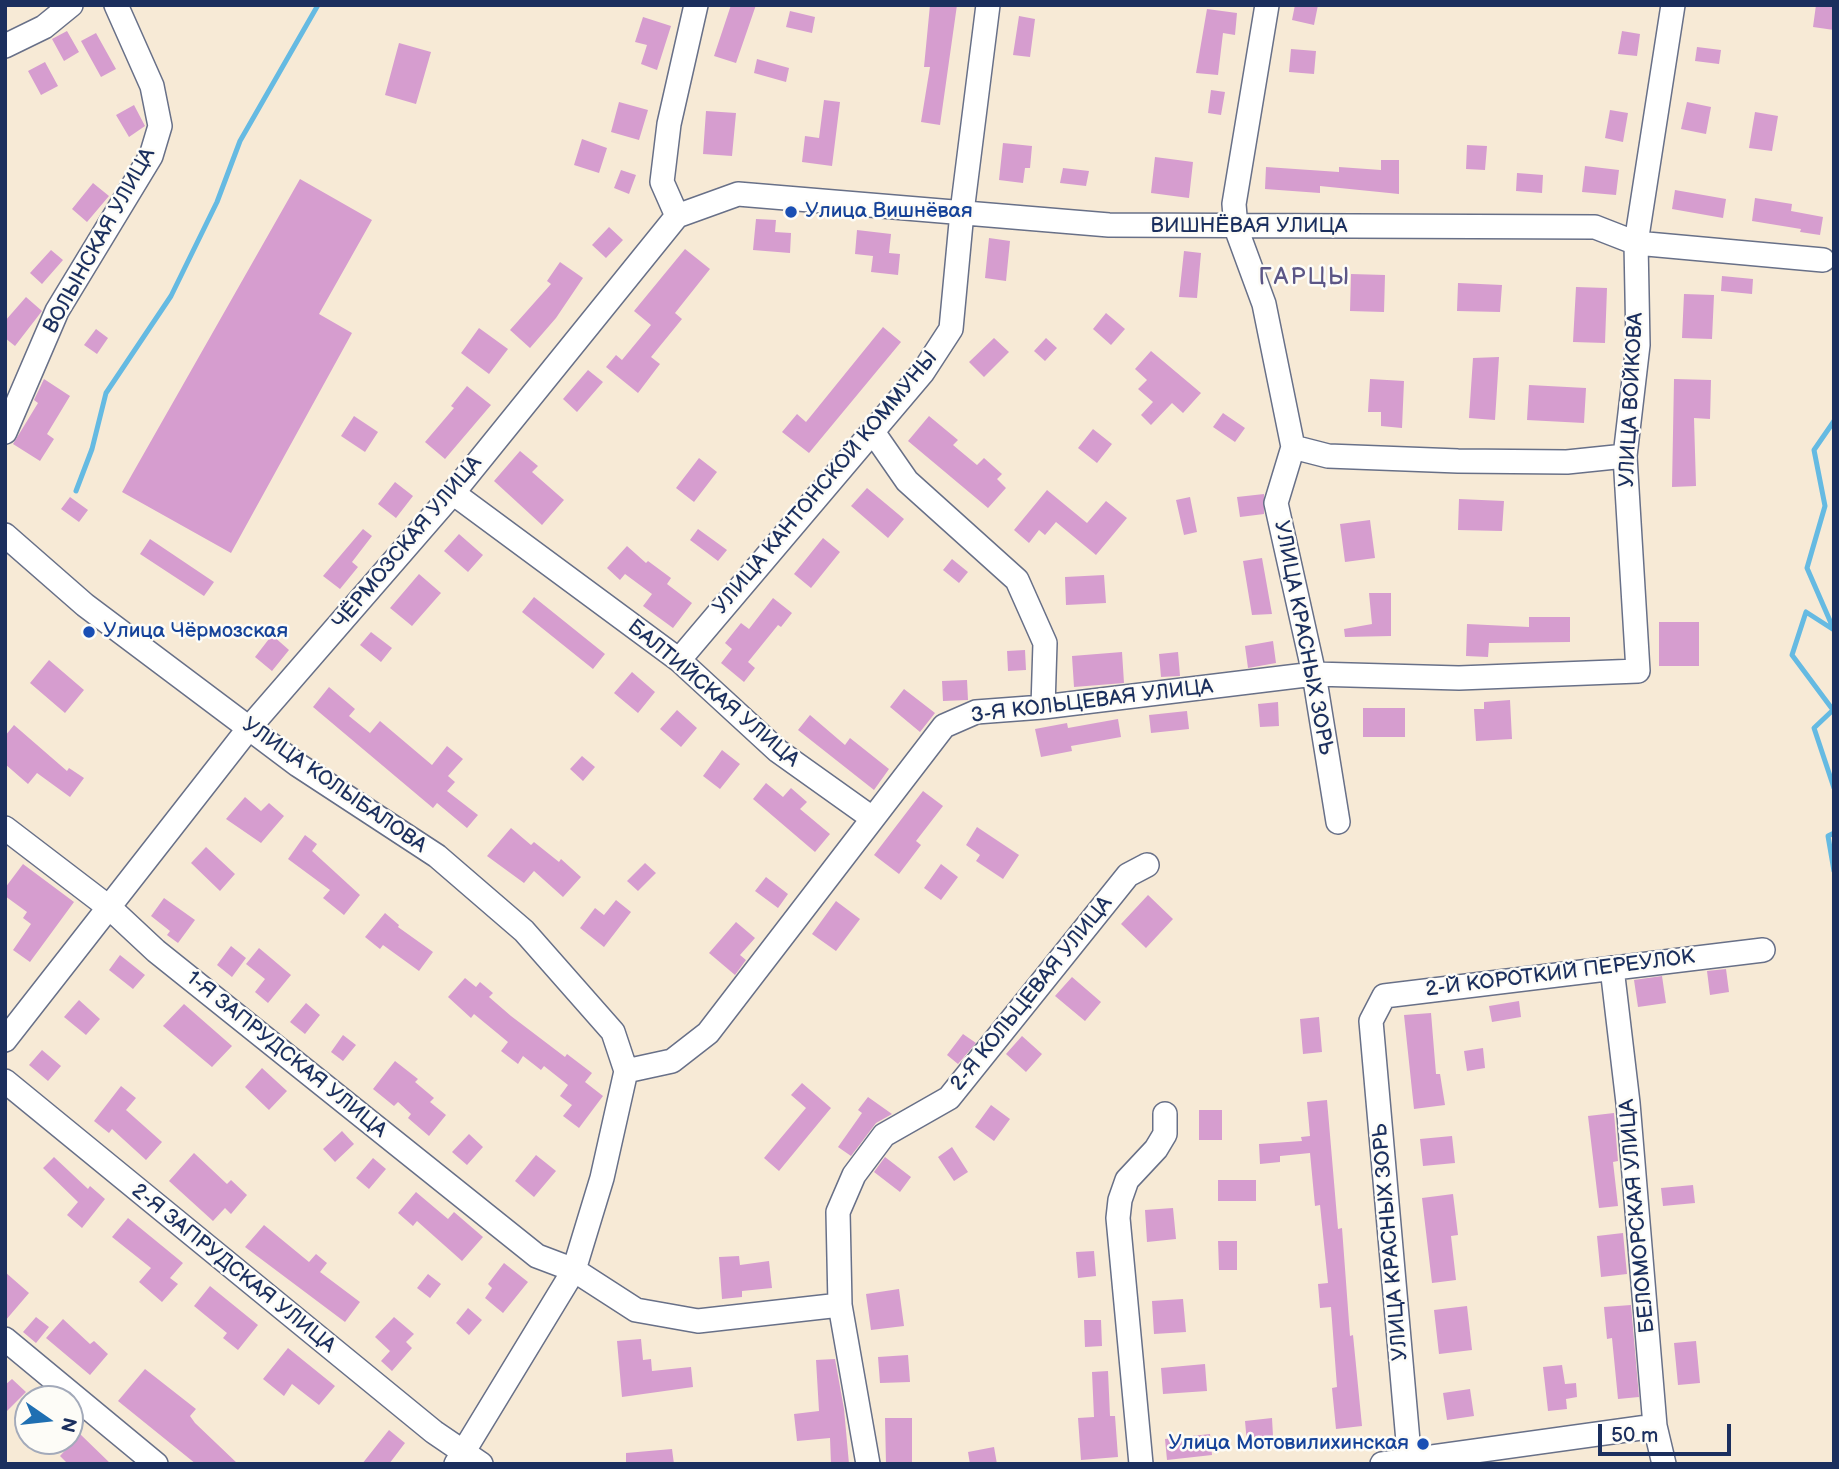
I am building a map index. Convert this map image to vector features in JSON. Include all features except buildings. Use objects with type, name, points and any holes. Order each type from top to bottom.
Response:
[{"type":"street","points":[[5,46],[44,27],[71,5]]},
{"type":"street","name":"ВОЛЫНСКАЯ УЛИЦА","points":[[5,432],[57,311],[151,156],[160,126],[152,86],[116,5]]},
{"type":"street","points":[[677,216],[662,182],[669,124],[696,5]]},
{"type":"street","name":"УЛИЦА КАНТОНСКОЙ КОММУНЫ","points":[[679,660],[923,372],[951,329],[962,212],[988,5]]},
{"type":"street","name":"УЛИЦА КРАСНЫХ ЗОРЬ","points":[[1267,5],[1234,204],[1236,228],[1264,304],[1293,447],[1276,503],[1314,674],[1338,822]]},
{"type":"street","name":"УЛИЦА ВОЙКОВА","points":[[1637,671],[1625,456],[1638,345],[1636,243],[1673,5]]},
{"type":"street","name":"ВИШНЁВАЯ УЛИЦА","points":[[677,216],[738,194],[1109,225],[1236,228],[1595,227],[1636,243],[1823,260]]},
{"type":"street","name":"ЧЁРМОЗСКАЯ УЛИЦА","points":[[5,1040],[111,909],[249,728],[453,493],[677,216]]},
{"type":"street","points":[[873,432],[907,481],[1017,580],[1045,643],[1043,707]]},
{"type":"street","points":[[1293,447],[1328,456],[1458,461],[1567,462],[1625,456]]},
{"type":"street","name":"БАЛТИЙСКАЯ УЛИЦА","points":[[453,493],[679,660],[778,751],[873,818]]},
{"type":"street","name":"УЛИЦА КОЛЫБАЛОВА","points":[[5,535],[85,605],[298,765],[437,856],[524,931],[613,1032],[626,1071]]},
{"type":"street","name":"3-Я КОЛЬЦЕВАЯ УЛИЦА","points":[[626,1071],[672,1061],[708,1033],[944,726],[976,712],[1043,707],[1314,674],[1459,678],[1637,671]]},
{"type":"street","name":"1-Я ЗАПРУДСКАЯ УЛИЦА","points":[[5,828],[111,909],[156,951],[537,1256],[574,1270]]},
{"type":"street","name":"2-Я КОЛЬЦЕВАЯ УЛИЦА","points":[[868,1464],[840,1305],[838,1212],[854,1175],[884,1135],[949,1098],[1128,875],[1147,865]]},
{"type":"street","name":"2-Й КОРОТКИЙ ПЕРЕУЛОК","points":[[1371,1021],[1384,996],[1763,950]]},
{"type":"street","name":"БЕЛОМОРСКАЯ УЛИЦА","points":[[1612,968],[1628,1103],[1655,1426],[1664,1464]]},
{"type":"street","name":"УЛИЦА КРАСНЫХ ЗОРЬ","points":[[1371,1021],[1410,1462]]},
{"type":"street","points":[[467,1459],[574,1270],[602,1178],[626,1071]]},
{"type":"street","name":"2-Я ЗАПРУДСКАЯ УЛИЦА","points":[[5,1081],[467,1459]]},
{"type":"street","points":[[1141,1464],[1118,1218],[1120,1200],[1127,1180],[1156,1149],[1165,1134],[1165,1114]]},
{"type":"street","points":[[574,1270],[636,1310],[698,1321],[840,1305]]},
{"type":"street","points":[[5,1339],[156,1464]]},
{"type":"street","points":[[1382,1464],[1655,1426]]},
{"type":"waterway","points":[[76,491],[92,449],[106,393],[171,296],[217,202],[240,141],[318,5]]},
{"type":"waterway","points":[[1834,421],[1814,450],[1825,506],[1807,568],[1834,630]]},
{"type":"waterway","points":[[1834,630],[1806,612],[1792,655],[1833,710],[1814,728],[1834,788]]},
{"type":"waterway","points":[[1834,833],[1828,836],[1834,871]]},
{"type":"place","name":"Улица Вишнёвая","points":[[791,212]]},
{"type":"place","name":"Улица Чёрмозская","points":[[89,632]]},
{"type":"place","name":"Улица Мотовилихинская","points":[[1423,1444]]},
{"type":"district","name":"ГАРЦЫ","points":[[1305,278]]}]
